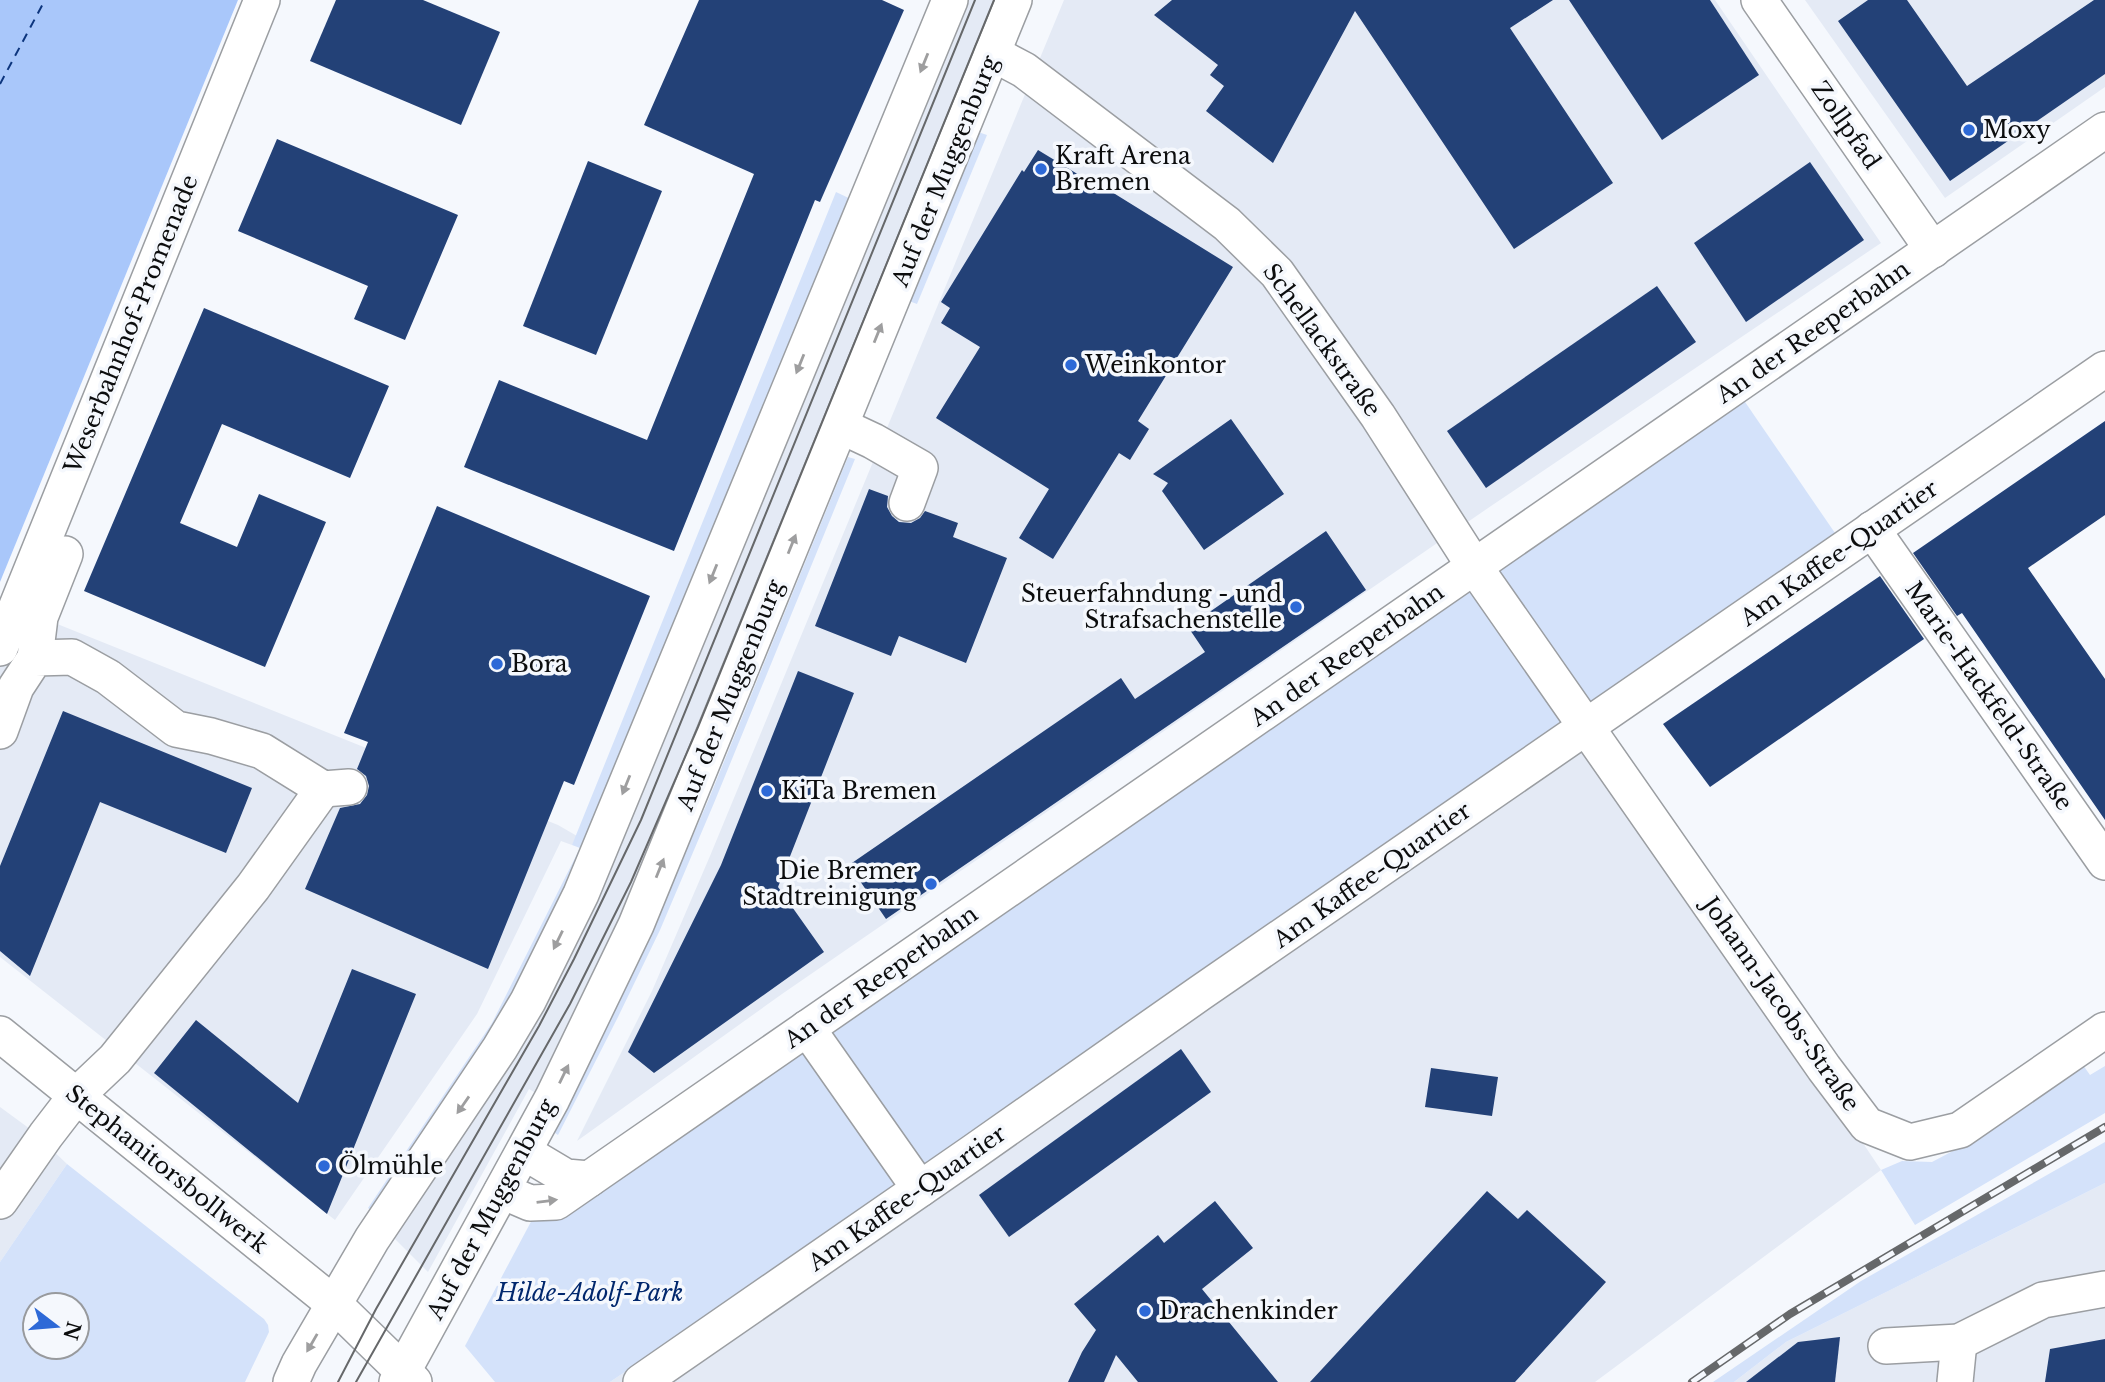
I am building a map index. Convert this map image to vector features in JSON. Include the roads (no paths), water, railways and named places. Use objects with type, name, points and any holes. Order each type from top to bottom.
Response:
[{"type":"street","name":"Weserbahnhof-Promenade","points":[[0,648],[262,0]]},
{"type":"street","points":[[291,1382],[393,1206],[500,1048],[528,1001],[581,894],[950,0]]},
{"type":"street","name":"Auf der Muggenburg","points":[[405,1378],[552,1099],[636,925],[1014,0]]},
{"type":"street","name":"Zollpfad","points":[[1759,0],[1933,250]]},
{"type":"street","name":"Schellackstraße","points":[[992,53],[1024,70],[1227,224],[1277,273],[1378,416],[1474,566],[1587,727]]},
{"type":"street","name":"An der Reeperbahn","points":[[502,1191],[530,1203],[556,1202],[2105,130]]},
{"type":"street","name":"Am Kaffee-Quartier","points":[[641,1382],[2105,369]]},
{"type":"street","points":[[841,426],[920,468],[906,503]]},
{"type":"street","name":"Marie-Hackfeld-Straße","points":[[1872,530],[2105,862]]},
{"type":"street","points":[[0,731],[16,687],[35,659],[40,617],[65,554]]},
{"type":"street","points":[[0,1201],[76,1096],[115,1059],[336,788],[262,751],[176,729],[108,677],[72,657],[35,659]]},
{"type":"street","name":"Johann-Jacobs-Straße","points":[[1587,727],[1824,1068],[1867,1125],[1910,1142],[1960,1130],[2105,1030]]},
{"type":"street","points":[[807,1028],[920,1189]]},
{"type":"street","name":"Stephanitorsbollwerk","points":[[0,1034],[334,1304],[405,1378]]},
{"type":"street","points":[[524,1152],[566,1177],[589,1179]]},
{"type":"street","points":[[1885,1346],[1959,1342],[2043,1300],[2105,1289]]},
{"type":"street","points":[[1955,1382],[1959,1342]]},
{"type":"water","points":[[0,0],[238,0],[0,582]]},
{"type":"tram line","points":[[338,1382],[376,1309],[539,1026],[641,820],[975,0]]},
{"type":"tram line","points":[[356,1382],[570,1004],[631,882],[698,727],[994,0]]},
{"type":"railway","points":[[1692,1382],[1790,1314],[2105,1127]]},
{"type":"place","name":"Moxy","points":[[1969,130]]},
{"type":"place","name":"Kraft Arena Bremen","points":[[1041,169]]},
{"type":"place","name":"Weinkontor","points":[[1071,365]]},
{"type":"place","name":"Steuerfahndung - und Strafsachenstelle","points":[[1296,607]]},
{"type":"place","name":"Bora","points":[[497,664]]},
{"type":"place","name":"KiTa Bremen","points":[[767,791]]},
{"type":"place","name":"Die Bremer Stadtreinigung","points":[[931,884]]},
{"type":"place","name":"Ölmühle","points":[[324,1166]]},
{"type":"place","name":"Drachenkinder","points":[[1145,1311]]},
{"type":"park label","name":"Hilde-Adolf-Park","points":[[590,1293]]}]
